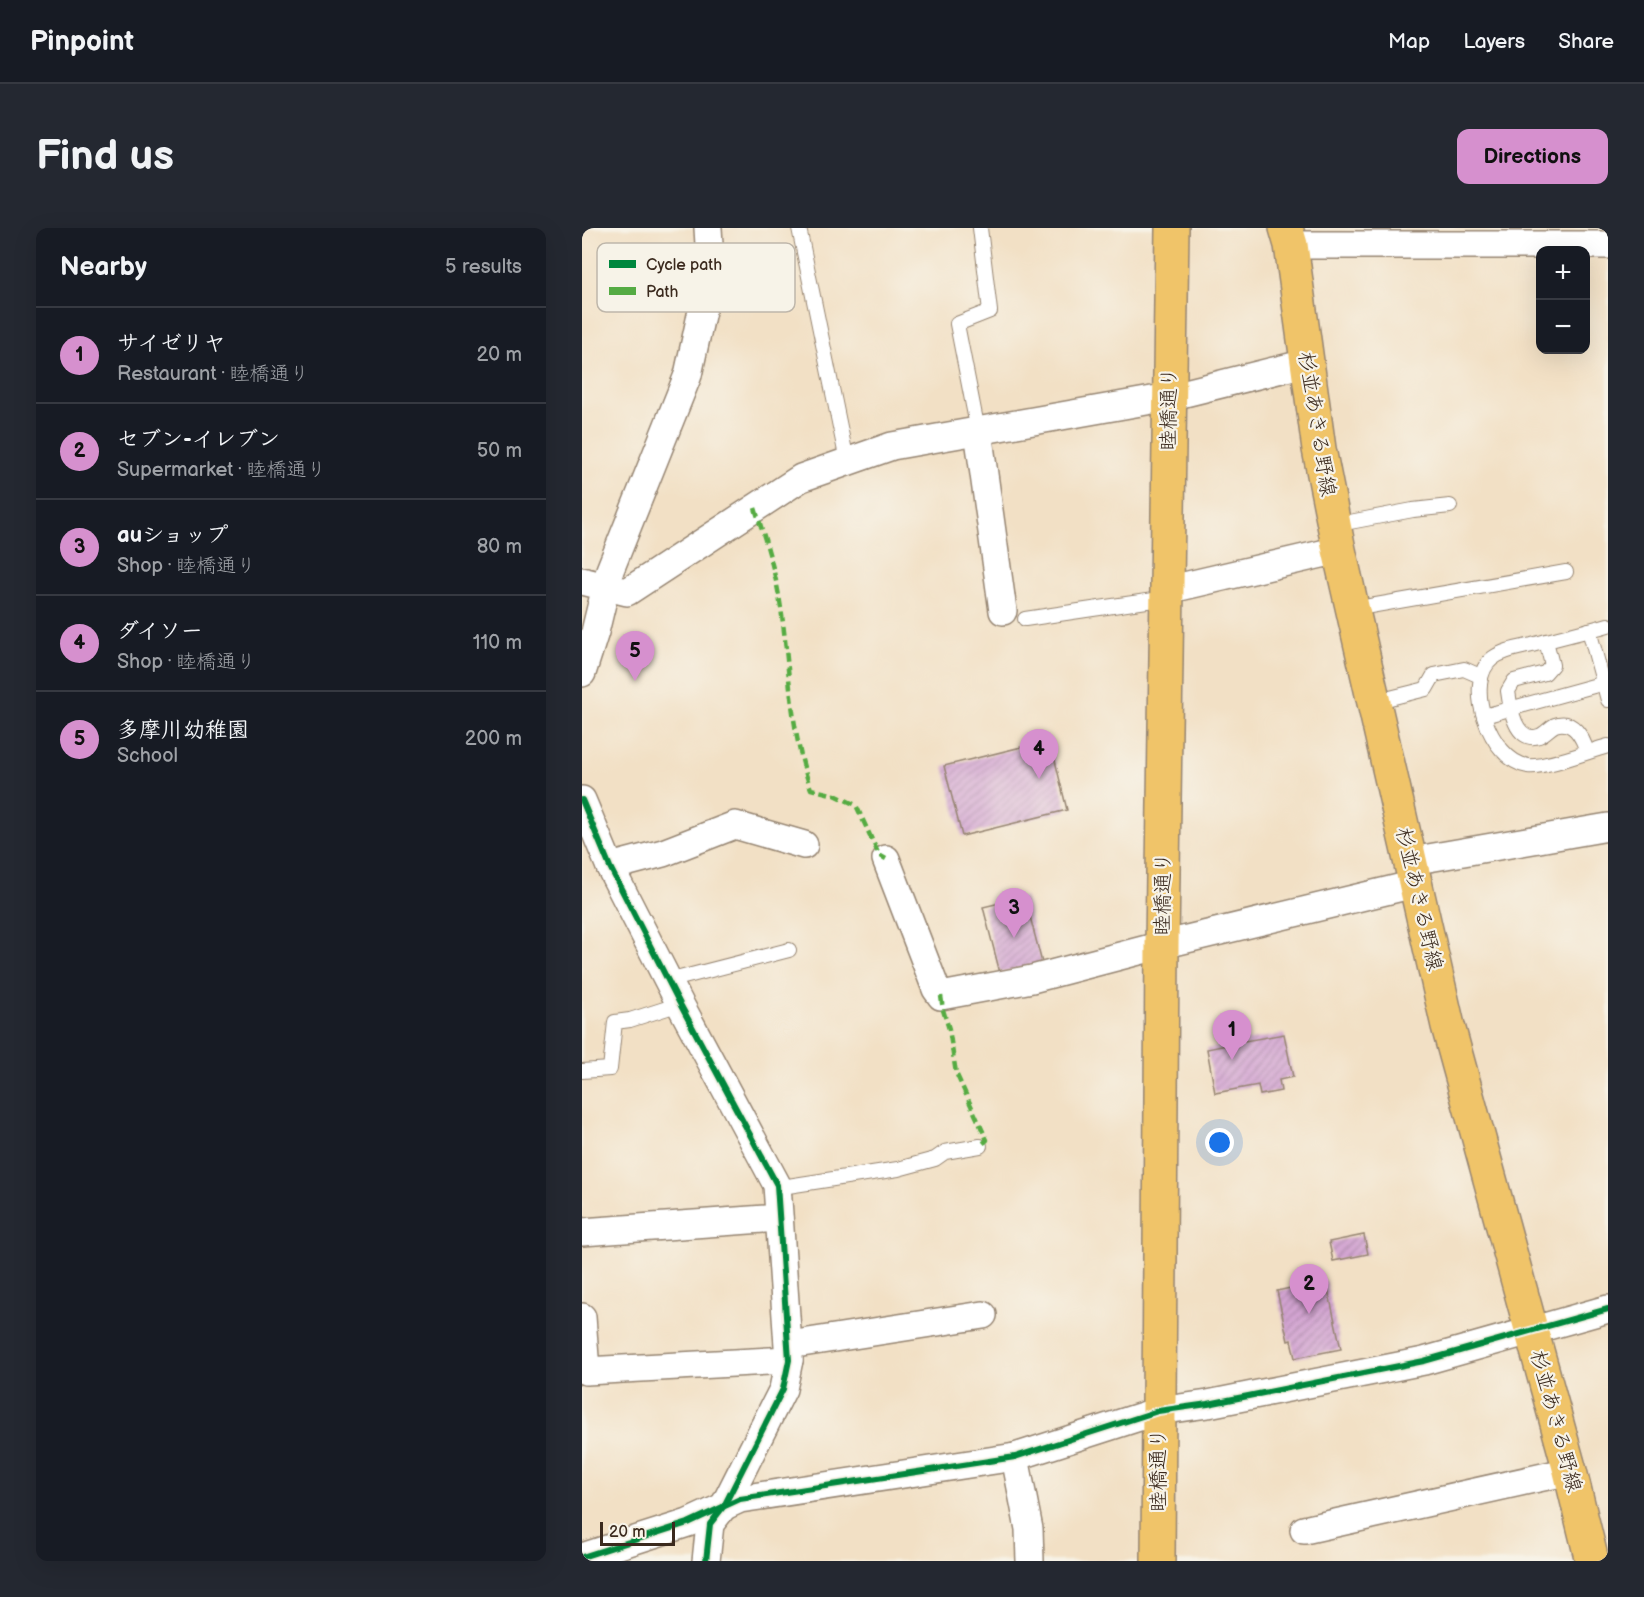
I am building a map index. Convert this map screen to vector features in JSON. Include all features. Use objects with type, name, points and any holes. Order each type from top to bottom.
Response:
[{"type":"main road","name":"睦橋通り","points":[[1158,1561],[1162,945],[1172,228]]},
{"type":"main road","name":"杉並あきる野線","points":[[1289,236],[1318,449],[1413,873],[1448,1026],[1570,1471],[1592,1561]]},
{"type":"street","points":[[708,228],[709,243]]},
{"type":"street","points":[[1289,236],[1491,236],[1608,244]]},
{"type":"street","points":[[582,673],[595,632],[593,584],[688,375],[703,312]]},
{"type":"street","points":[[593,584],[627,592],[801,478],[892,446],[1169,397],[1306,363]]},
{"type":"street","points":[[978,431],[1014,615]]},
{"type":"street","points":[[1167,594],[1337,538]]},
{"type":"street","points":[[582,800],[610,867],[674,993],[777,1185],[789,1353],[783,1389],[724,1506],[710,1524],[706,1561]]},
{"type":"street","points":[[610,867],[663,853],[735,825],[804,845]]},
{"type":"street","points":[[886,859],[936,990],[941,996],[1032,979],[1162,945],[1413,873],[1608,827]]},
{"type":"street","points":[[582,1232],[779,1218]]},
{"type":"street","points":[[582,1557],[688,1524],[740,1499],[1015,1457],[1158,1411],[1208,1404],[1424,1361],[1608,1309]]},
{"type":"street","points":[[582,1317],[584,1371],[789,1353],[983,1315]]},
{"type":"street","points":[[1015,1457],[1029,1529],[1030,1561]]},
{"type":"street","points":[[1304,1530],[1570,1471]]},
{"type":"lane","points":[[799,228],[847,461]]},
{"type":"lane","points":[[978,431],[957,324],[990,311],[980,228]]},
{"type":"lane","points":[[1337,538],[1413,510],[1450,506]]},
{"type":"lane","points":[[1353,609],[1566,572]]},
{"type":"lane","points":[[1014,615],[1167,594]]},
{"type":"lane","points":[[1608,625],[1501,653],[1483,667],[1478,686],[1484,716],[1496,745],[1515,763],[1528,766],[1541,765],[1608,746]]},
{"type":"lane","points":[[1589,630],[1606,683],[1608,700]]},
{"type":"lane","points":[[1546,642],[1552,665],[1545,673],[1514,681],[1508,691],[1513,719],[1520,730],[1529,736],[1539,737],[1555,725],[1565,724],[1574,728],[1583,738],[1587,752]]},
{"type":"lane","points":[[1374,702],[1426,689],[1434,675],[1464,669],[1480,676]]},
{"type":"lane","points":[[1484,716],[1606,683]]},
{"type":"lane","points":[[582,1071],[610,1069],[615,1022],[630,1020],[674,993],[789,950]]},
{"type":"lane","points":[[777,1185],[788,1186],[898,1168],[935,1159],[945,1152],[980,1146]]},
{"type":"building","points":[[1050,740],[1067,810],[962,836],[944,766]]},
{"type":"building","points":[[1025,897],[1042,963],[1000,973],[983,907]]},
{"type":"building","points":[[1284,1034],[1293,1077],[1279,1080],[1281,1091],[1260,1095],[1258,1085],[1215,1093],[1207,1049],[1232,1044],[1231,1038],[1244,1036],[1245,1041]]},
{"type":"building","points":[[1364,1235],[1368,1254],[1333,1261],[1329,1242]]},
{"type":"building","points":[[1326,1280],[1341,1349],[1295,1358],[1291,1340],[1288,1341],[1277,1291]]},
{"type":"marked path","points":[[755,508],[778,590],[794,720],[798,744],[811,789],[835,795],[856,805],[879,855],[886,859]]},
{"type":"marked path","points":[[941,996],[956,1073],[987,1140],[980,1146]]},
{"type":"cycle path","points":[[582,800],[610,867],[777,1185],[789,1360],[783,1389],[724,1506],[710,1524],[706,1561]]},
{"type":"cycle path","points":[[582,1557],[688,1523],[740,1499],[1015,1457],[1158,1411],[1208,1404],[1424,1361],[1608,1309]]},
{"type":"place","name":"多摩川幼稚園","points":[[635,681]]},
{"type":"place","name":"ダイソー","points":[[1039,779]]},
{"type":"place","name":"auショップ","points":[[1014,938]]},
{"type":"place","name":"サイゼリヤ","points":[[1232,1060]]},
{"type":"place","name":"セブン-イレブン","points":[[1309,1314]]}]
